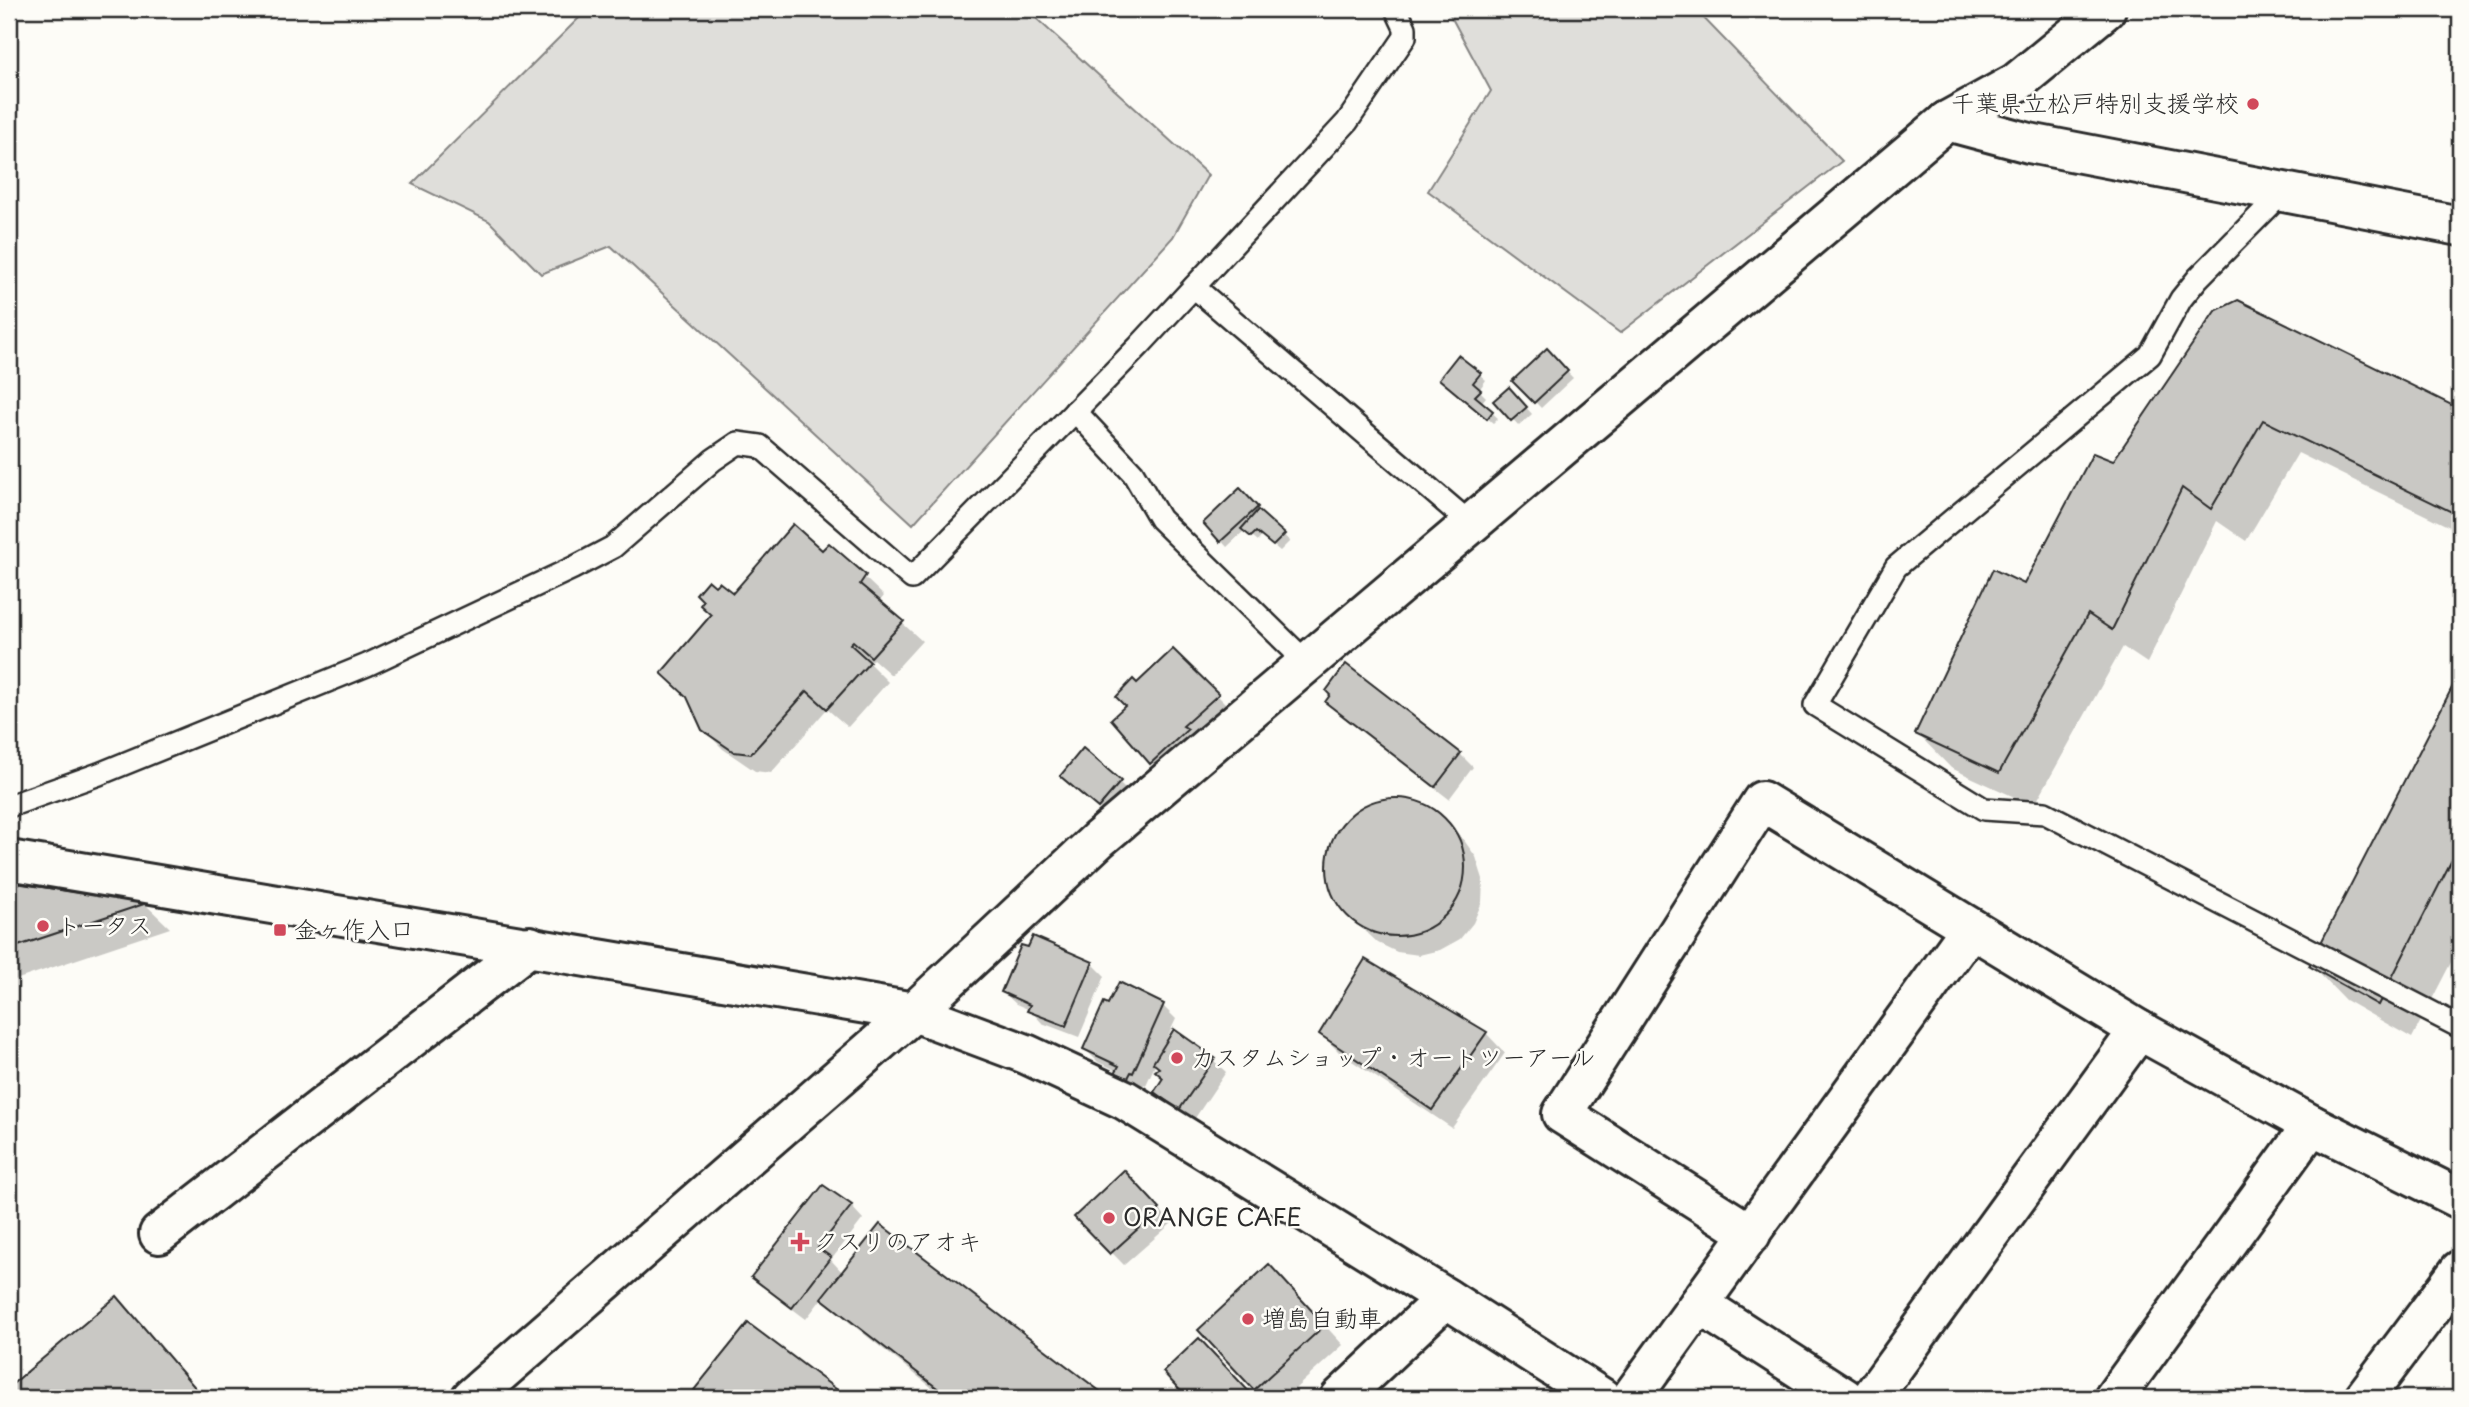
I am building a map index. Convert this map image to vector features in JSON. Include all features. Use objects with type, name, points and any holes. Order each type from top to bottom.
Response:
[{"type":"street","points":[[471,1398],[914,1012],[1100,839],[1947,121],[2016,83],[2092,13]]},
{"type":"street","points":[[1947,121],[2029,143],[2460,226]]},
{"type":"street","points":[[1751,1234],[1562,1114],[1762,801],[2139,1030],[2312,1125],[2460,1199]]},
{"type":"street","points":[[9,860],[914,1012],[1026,1054],[1125,1100],[1446,1298],[1592,1396]]},
{"type":"street","points":[[1631,1398],[1971,928]]},
{"type":"street","points":[[159,1234],[530,946]]},
{"type":"street","points":[[1871,1398],[2139,1030]]},
{"type":"street","points":[[2113,1398],[2312,1125]]},
{"type":"street","points":[[2364,1398],[2460,1270]]},
{"type":"street","points":[[1340,1398],[1446,1298]]},
{"type":"street","points":[[1699,1304],[1845,1398]]},
{"type":"lane","points":[[9,806],[99,774],[367,665],[573,568],[613,547],[713,460],[738,443],[760,446],[912,578],[1076,411],[1347,122],[1405,37],[1405,28],[1396,9]]},
{"type":"lane","points":[[2283,192],[2198,278],[2181,299],[2150,355],[1896,567],[1815,705],[1984,809],[2045,813],[2460,1027]]},
{"type":"lane","points":[[1194,287],[1472,525]]},
{"type":"lane","points":[[1076,411],[1133,473],[1160,519],[1308,664]]},
{"type":"shaded area","points":[[588,9],[1026,9],[1208,175],[1173,237],[913,524],[611,246],[541,274],[489,221],[412,184]]},
{"type":"shaded area","points":[[1447,9],[1695,9],[1842,161],[1620,333],[1428,191],[1491,91]]},
{"type":"building","points":[[2238,300],[2460,409],[2460,516],[2263,420],[2211,509],[2182,488],[2112,630],[2088,614],[1999,773],[1915,734],[1993,569],[2024,584],[2093,453],[2113,461],[2215,311]]},
{"type":"building","points":[[1547,348],[1568,371],[1534,403],[1512,381]]},
{"type":"building","points":[[1458,355],[1481,373],[1473,383],[1481,390],[1475,396],[1493,411],[1487,419],[1439,379]]},
{"type":"building","points":[[1509,387],[1527,407],[1511,421],[1493,401]]},
{"type":"building","points":[[1240,488],[1258,507],[1220,542],[1203,523]]},
{"type":"building","points":[[1258,510],[1285,534],[1273,546],[1256,532],[1251,537],[1241,529]]},
{"type":"building","points":[[793,524],[822,550],[829,543],[866,575],[860,584],[904,621],[871,657],[853,641],[850,644],[870,662],[827,709],[807,691],[751,754],[734,752],[702,730],[687,697],[661,673],[711,615],[700,605],[703,601],[696,594],[708,580],[715,586],[719,582],[733,593]]},
{"type":"building","points":[[1173,649],[1219,694],[1183,726],[1188,729],[1150,764],[1111,719],[1125,706],[1116,697],[1133,679],[1137,683]]},
{"type":"building","points":[[1346,664],[1461,753],[1435,787],[1325,702],[1330,695],[1326,691]]},
{"type":"building","points":[[2457,678],[2460,680],[2460,844],[2378,1005],[2309,966]]},
{"type":"building","points":[[1083,748],[1121,781],[1098,808],[1060,776]]},
{"type":"building","points":[[1396,798],[1422,803],[1445,818],[1460,841],[1465,867],[1460,893],[1445,916],[1422,931],[1396,936],[1370,931],[1347,916],[1332,893],[1327,867],[1332,841],[1347,818],[1370,803]]},
{"type":"building","name":"トータス","points":[[9,882],[147,903],[9,949]]},
{"type":"building","points":[[1033,936],[1093,962],[1066,1026],[1027,1011],[1030,1005],[1001,992],[1021,945],[1028,947]]},
{"type":"building","points":[[1365,959],[1487,1032],[1432,1110],[1319,1034]]},
{"type":"building","points":[[1119,982],[1164,1004],[1133,1073],[1131,1072],[1128,1078],[1115,1073],[1119,1066],[1083,1049],[1104,1002],[1108,1004]]},
{"type":"building","points":[[1174,1029],[1215,1058],[1179,1110],[1154,1092],[1163,1078],[1155,1071],[1159,1068],[1153,1063]]},
{"type":"building","points":[[1124,1170],[1160,1209],[1110,1254],[1074,1217]]},
{"type":"building","points":[[823,1185],[852,1205],[818,1248],[831,1257],[792,1308],[751,1277]]},
{"type":"building","points":[[880,1224],[1101,1392],[1097,1398],[950,1398],[821,1298]]},
{"type":"building","points":[[1269,1264],[1325,1325],[1254,1390],[1198,1330]]},
{"type":"building","points":[[117,1296],[204,1398],[9,1398],[9,1387]]},
{"type":"building","points":[[748,1323],[848,1398],[705,1398],[694,1390]]},
{"type":"building","points":[[1199,1338],[1255,1398],[1187,1398],[1163,1372]]},
{"type":"place","name":"千葉県立松戸特別支援学校","points":[[2253,104]]},
{"type":"place","name":"トータス","points":[[43,926]]},
{"type":"place","name":"金ヶ作入口","points":[[280,930]]},
{"type":"place","name":"カスタムショップ・オートツーアール","points":[[1177,1058]]},
{"type":"place","name":"ORANGE CAFE","points":[[1109,1218]]},
{"type":"place","name":"クスリのアオキ","points":[[800,1242]]},
{"type":"place","name":"増島自動車","points":[[1248,1319]]}]
